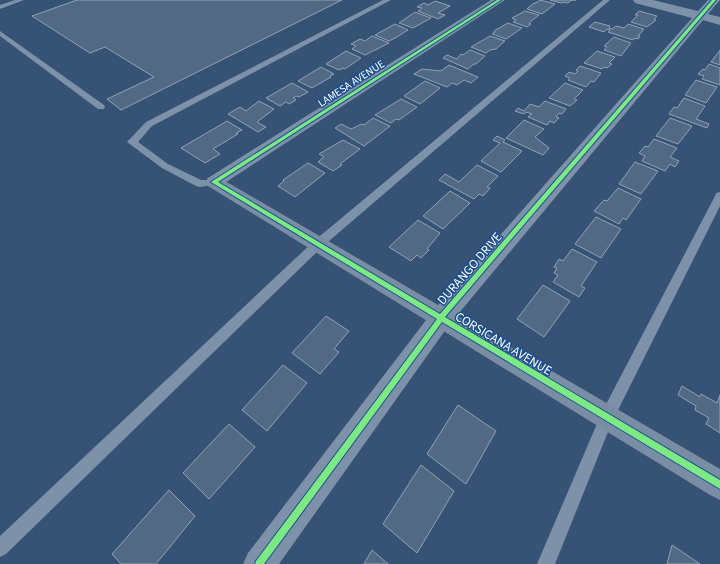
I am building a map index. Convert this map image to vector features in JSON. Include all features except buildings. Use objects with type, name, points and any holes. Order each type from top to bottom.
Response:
[{"type":"street","name":"LAMESA AVENUE","points":[[214,182],[499,0]]},
{"type":"street","points":[[640,0],[712,12]]},
{"type":"street","name":"DURANGO DRIVE","points":[[259,564],[441,318],[712,12]]},
{"type":"street","name":"CORSICANA AVENUE","points":[[214,182],[720,485]]},
{"type":"lane","points":[[0,7],[21,0]]},
{"type":"lane","points":[[214,182],[200,184],[165,166],[132,142],[149,124],[388,0]]},
{"type":"lane","points":[[0,548],[318,244],[607,0]]},
{"type":"lane","points":[[0,33],[102,107]]},
{"type":"lane","points":[[546,564],[607,417],[720,196]]},
{"type":"cycle path","points":[[499,0],[214,182],[720,485]]},
{"type":"cycle path","points":[[259,564],[441,318],[714,0]]}]
